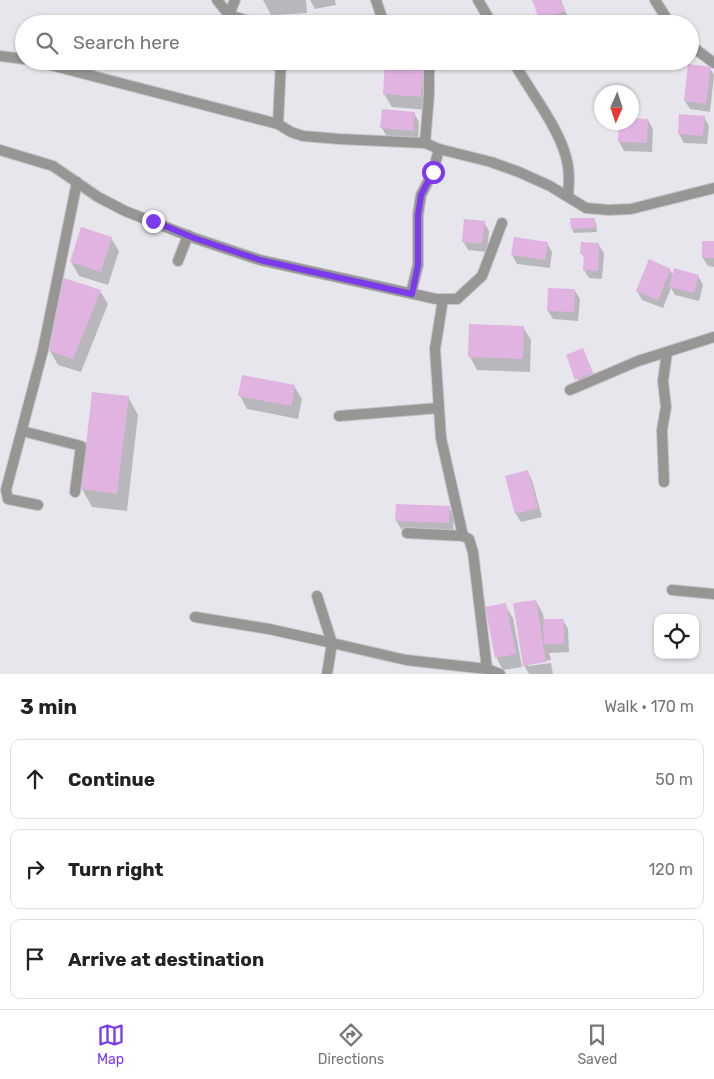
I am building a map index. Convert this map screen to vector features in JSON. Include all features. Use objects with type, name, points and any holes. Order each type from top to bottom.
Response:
[{"type":"street","points":[[217,0],[229,15],[235,0]]},
{"type":"street","points":[[376,0],[381,15]]},
{"type":"street","points":[[478,0],[487,15]]},
{"type":"street","points":[[655,0],[664,15]]},
{"type":"street","points":[[699,51],[714,63]]},
{"type":"street","points":[[0,56],[15,58]]},
{"type":"street","points":[[70,70],[278,124],[291,132],[304,136],[424,143],[519,172],[568,196],[586,208],[631,209],[714,188]]},
{"type":"street","points":[[278,124],[281,70]]},
{"type":"street","points":[[424,143],[429,94],[429,70]]},
{"type":"street","points":[[518,70],[559,138],[566,157],[569,175],[568,196]]},
{"type":"street","points":[[412,294],[418,265],[418,215],[421,195],[433,172],[439,149]]},
{"type":"street","points":[[0,150],[53,166],[98,197],[125,211],[260,260],[436,299],[457,299],[482,276],[502,223]]},
{"type":"street","points":[[38,505],[8,499],[6,495],[43,350],[77,182]]},
{"type":"street","points":[[178,261],[188,235]]},
{"type":"street","points":[[443,299],[436,350],[441,438],[464,536]]},
{"type":"street","points":[[570,390],[638,361],[714,338]]},
{"type":"street","points":[[664,482],[662,430],[666,407],[663,381],[667,352]]},
{"type":"street","points":[[339,416],[439,408]]},
{"type":"street","points":[[22,431],[81,446],[75,492]]},
{"type":"street","points":[[407,533],[464,536],[469,540],[473,552],[487,669]]},
{"type":"street","points":[[672,590],[714,594]]},
{"type":"street","points":[[317,596],[332,643],[327,674]]},
{"type":"street","points":[[195,617],[270,629],[406,660],[487,669],[500,674]]},
{"type":"building","points":[[532,0],[560,0],[565,11],[555,15],[538,15]]},
{"type":"building","points":[[699,65],[711,67],[706,104],[684,101],[687,70],[699,70]]},
{"type":"building","points":[[384,70],[423,70],[421,97],[383,94]]},
{"type":"building","points":[[382,109],[415,112],[413,131],[380,128]]},
{"type":"building","points":[[679,114],[705,116],[703,136],[678,134]]},
{"type":"building","points":[[639,118],[648,119],[647,143],[618,142],[619,130],[639,130]]},
{"type":"building","points":[[570,218],[595,218],[595,228],[571,229]]},
{"type":"building","points":[[464,219],[485,221],[482,244],[462,242]]},
{"type":"building","points":[[81,227],[112,237],[101,272],[70,262]]},
{"type":"building","points":[[514,237],[548,242],[545,260],[511,255]]},
{"type":"building","points":[[702,241],[714,241],[714,258],[702,258]]},
{"type":"building","points":[[581,242],[599,243],[598,271],[583,270],[584,254],[580,254]]},
{"type":"building","points":[[649,259],[671,269],[658,300],[636,291]]},
{"type":"building","points":[[674,268],[699,275],[694,293],[669,287]]},
{"type":"building","points":[[61,277],[101,290],[73,359],[49,351]]},
{"type":"building","points":[[548,288],[575,289],[574,312],[547,311]]},
{"type":"building","points":[[469,324],[524,326],[523,359],[468,357]]},
{"type":"building","points":[[583,348],[593,373],[575,380],[566,355]]},
{"type":"building","points":[[242,375],[295,385],[291,406],[238,396]]},
{"type":"building","points":[[92,392],[129,396],[117,494],[81,489]]},
{"type":"building","points":[[528,470],[538,508],[515,514],[505,476]]},
{"type":"building","points":[[396,504],[450,506],[449,523],[395,521]]},
{"type":"building","points":[[536,600],[546,662],[523,666],[513,603]]},
{"type":"building","points":[[506,603],[516,654],[495,658],[485,607]]},
{"type":"building","points":[[543,619],[564,619],[564,644],[544,644]]},
{"type":"route","points":[[153,221],[194,238],[260,260],[303,268],[412,294],[418,265],[418,215],[421,195],[433,172]]}]
